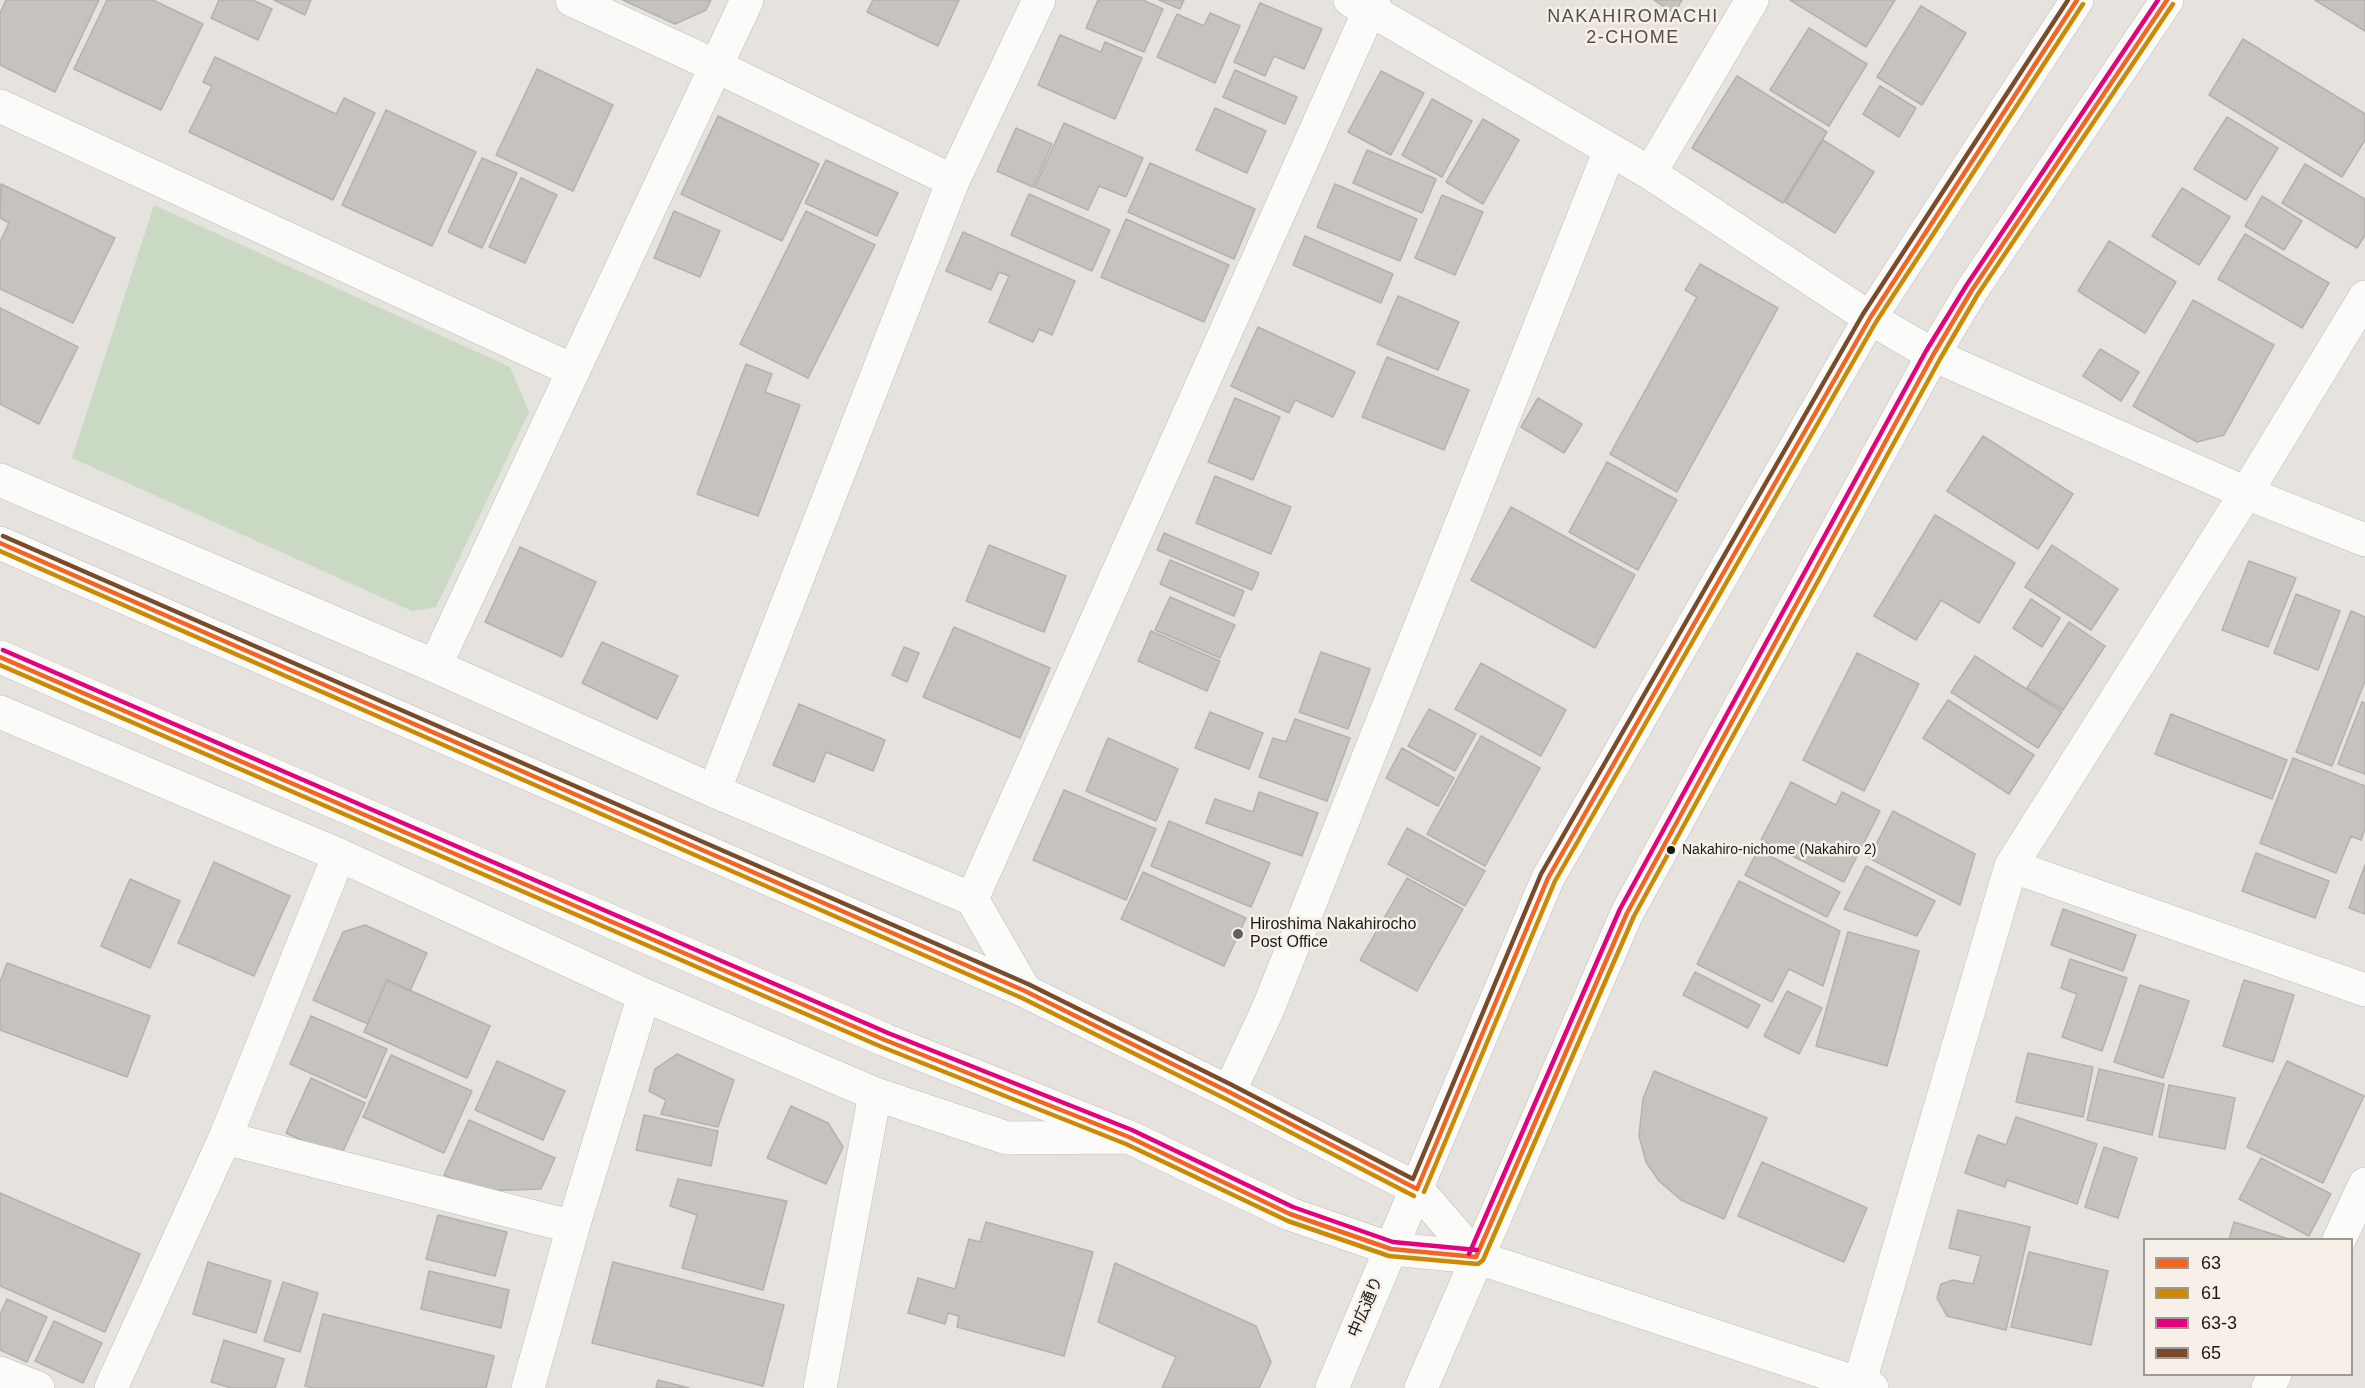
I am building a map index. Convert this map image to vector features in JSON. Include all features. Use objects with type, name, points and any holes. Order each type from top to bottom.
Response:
[{"type":"main road","points":[[572,0],[716,66],[953,181]]},
{"type":"main road","points":[[435,666],[747,0]]},
{"type":"main road","points":[[714,791],[953,181],[1039,0]]},
{"type":"main road","points":[[1650,173],[1752,0]]},
{"type":"main road","name":"中広通り","points":[[1332,1388],[1548,878],[1870,318],[2077,0]]},
{"type":"main road","points":[[1421,1388],[1627,913],[1933,355],[1972,291],[2167,0]]},
{"type":"main road","points":[[972,899],[1365,3],[1650,173],[1870,318],[1933,355],[2246,493],[2365,540]]},
{"type":"main road","points":[[0,106],[572,370]]},
{"type":"main road","points":[[1229,1092],[1273,998],[1610,150]]},
{"type":"main road","points":[[0,657],[885,1040],[1129,1137],[1290,1214],[1391,1249],[1476,1257],[1863,1387],[2011,866],[2246,493],[2365,297]]},
{"type":"main road","points":[[0,480],[435,666],[714,791],[972,899],[1024,990]]},
{"type":"main road","points":[[0,543],[1024,990],[1417,1189],[1476,1257]]},
{"type":"main road","points":[[0,712],[339,855],[644,995],[874,1094],[1007,1138],[1129,1137]]},
{"type":"main road","points":[[111,1388],[225,1138],[339,855]]},
{"type":"main road","points":[[2011,866],[2365,990]]},
{"type":"main road","points":[[528,1388],[573,1227],[644,995]]},
{"type":"main road","points":[[820,1388],[874,1094]]},
{"type":"main road","points":[[225,1138],[573,1227]]},
{"type":"main road","points":[[2339,1238],[2365,1184]]},
{"type":"main road","points":[[0,1373],[38,1388]]},
{"type":"green space","points":[[154,205],[510,367],[529,412],[436,607],[412,611],[72,458]]},
{"type":"building","points":[[6,0],[99,0],[55,92],[0,65],[0,13]]},
{"type":"building","points":[[107,0],[153,0],[203,24],[161,110],[74,69]]},
{"type":"building","points":[[219,0],[253,0],[272,9],[258,40],[211,18]]},
{"type":"building","points":[[274,0],[311,0],[305,15]]},
{"type":"building","points":[[623,0],[711,0],[706,10],[675,24]]},
{"type":"building","points":[[873,0],[959,0],[938,46],[867,12]]},
{"type":"building","points":[[1098,0],[1143,0],[1163,9],[1144,52],[1086,28]]},
{"type":"building","points":[[1159,0],[1184,0],[1180,9]]},
{"type":"building","points":[[1654,0],[1682,0],[1674,13]]},
{"type":"building","points":[[1790,0],[1895,0],[1866,47]]},
{"type":"building","points":[[2315,0],[2365,0],[2365,31]]},
{"type":"building","points":[[1260,3],[1322,29],[1304,69],[1274,56],[1265,76],[1234,62]]},
{"type":"building","points":[[1921,6],[1966,33],[1922,105],[1877,77]]},
{"type":"building","points":[[1210,13],[1240,26],[1215,83],[1157,57],[1177,14],[1204,26]]},
{"type":"building","points":[[1809,28],[1867,64],[1829,126],[1770,90]]},
{"type":"building","points":[[1060,35],[1101,52],[1105,42],[1142,58],[1115,119],[1038,85]]},
{"type":"building","points":[[2243,39],[2365,114],[2365,140],[2342,177],[2209,95]]},
{"type":"building","points":[[215,57],[336,114],[344,98],[375,113],[333,200],[189,132],[212,86],[203,82]]},
{"type":"building","points":[[537,69],[613,105],[573,191],[496,155]]},
{"type":"building","points":[[1235,70],[1297,97],[1285,124],[1223,97]]},
{"type":"building","points":[[1381,71],[1424,93],[1391,155],[1348,132]]},
{"type":"building","points":[[1737,76],[1827,132],[1783,203],[1692,148]]},
{"type":"building","points":[[1880,86],[1916,108],[1899,137],[1863,114]]},
{"type":"building","points":[[1432,99],[1472,121],[1442,177],[1402,155]]},
{"type":"building","points":[[1215,108],[1266,131],[1247,173],[1196,150]]},
{"type":"building","points":[[386,110],[476,152],[432,246],[342,205]]},
{"type":"building","points":[[718,116],[819,164],[782,241],[681,194]]},
{"type":"building","points":[[2227,117],[2278,148],[2246,200],[2194,169]]},
{"type":"building","points":[[1483,119],[1519,140],[1483,204],[1446,182]]},
{"type":"building","points":[[1064,123],[1143,158],[1126,197],[1099,186],[1088,210],[1035,187]]},
{"type":"building","points":[[1016,128],[1052,144],[1033,187],[997,171]]},
{"type":"building","points":[[1823,140],[1874,172],[1835,233],[1785,202]]},
{"type":"building","points":[[1367,150],[1436,179],[1422,213],[1353,183]]},
{"type":"building","points":[[482,158],[517,173],[482,248],[448,232]]},
{"type":"building","points":[[826,160],[898,193],[877,236],[805,203]]},
{"type":"building","points":[[1150,163],[1255,209],[1234,259],[1128,212]]},
{"type":"building","points":[[2305,164],[2365,199],[2365,235],[2357,248],[2282,203]]},
{"type":"building","points":[[521,178],[557,195],[525,263],[489,247]]},
{"type":"building","points":[[1,184],[115,238],[73,323],[0,289],[0,242],[9,223],[0,218]]},
{"type":"building","points":[[1335,184],[1417,219],[1400,261],[1317,227]]},
{"type":"building","points":[[2182,188],[2230,217],[2199,265],[2152,236]]},
{"type":"building","points":[[1029,194],[1110,230],[1092,271],[1011,235]]},
{"type":"building","points":[[1442,195],[1483,212],[1455,275],[1415,258]]},
{"type":"building","points":[[2262,196],[2302,221],[2284,250],[2245,226]]},
{"type":"building","points":[[674,211],[720,231],[700,277],[654,258]]},
{"type":"building","points":[[806,211],[875,245],[808,378],[740,344]]},
{"type":"building","points":[[1126,219],[1229,265],[1204,322],[1101,277]]},
{"type":"building","points":[[963,232],[1075,281],[1052,335],[1039,329],[1033,342],[989,322],[1009,276],[999,272],[991,290],[946,271]]},
{"type":"building","points":[[2245,234],[2329,283],[2302,328],[2218,279]]},
{"type":"building","points":[[1305,236],[1393,274],[1381,303],[1293,265]]},
{"type":"building","points":[[2109,241],[2176,282],[2145,333],[2078,291]]},
{"type":"building","points":[[1700,264],[1778,308],[1677,492],[1610,454],[1697,297],[1685,290]]},
{"type":"building","points":[[1398,296],[1459,322],[1438,370],[1377,344]]},
{"type":"building","points":[[2193,300],[2274,345],[2224,435],[2197,442],[2133,406]]},
{"type":"building","points":[[0,308],[78,347],[39,424],[0,404]]},
{"type":"building","points":[[1258,327],[1355,372],[1333,417],[1295,400],[1289,413],[1231,386]]},
{"type":"building","points":[[2100,349],[2139,372],[2121,401],[2083,376]]},
{"type":"building","points":[[1387,357],[1469,390],[1444,450],[1362,417]]},
{"type":"building","points":[[746,364],[772,374],[765,392],[800,405],[758,516],[697,494]]},
{"type":"building","points":[[1235,398],[1280,417],[1253,480],[1208,462]]},
{"type":"building","points":[[1538,398],[1582,424],[1564,453],[1521,427]]},
{"type":"building","points":[[1983,436],[2073,494],[2038,549],[1947,491]]},
{"type":"building","points":[[1607,462],[1677,500],[1638,570],[1569,532]]},
{"type":"building","points":[[1215,476],[1291,507],[1271,554],[1196,523]]},
{"type":"building","points":[[1511,507],[1635,575],[1595,648],[1471,580]]},
{"type":"building","points":[[1935,515],[2015,563],[1979,623],[1941,600],[1916,640],[1874,616]]},
{"type":"building","points":[[1164,533],[1259,573],[1252,590],[1157,550]]},
{"type":"building","points":[[989,545],[1066,576],[1044,632],[966,601]]},
{"type":"building","points":[[2052,545],[2118,589],[2091,630],[2025,587]]},
{"type":"building","points":[[520,547],[596,582],[562,657],[485,622]]},
{"type":"building","points":[[1170,560],[1244,591],[1234,616],[1160,584]]},
{"type":"building","points":[[2249,561],[2296,578],[2268,647],[2222,630]]},
{"type":"building","points":[[2296,594],[2340,611],[2318,670],[2274,653]]},
{"type":"building","points":[[1170,597],[1235,625],[1220,658],[1155,630]]},
{"type":"building","points":[[2031,599],[2060,618],[2042,647],[2013,628]]},
{"type":"building","points":[[2351,611],[2365,617],[2365,681],[2332,766],[2296,752]]},
{"type":"building","points":[[2069,622],[2105,646],[2063,710],[2027,688]]},
{"type":"building","points":[[954,627],[1050,668],[1020,738],[923,697]]},
{"type":"building","points":[[1151,631],[1220,661],[1207,691],[1138,661]]},
{"type":"building","points":[[602,642],[678,676],[657,719],[582,683]]},
{"type":"building","points":[[904,647],[919,653],[907,682],[892,675]]},
{"type":"building","points":[[1321,652],[1370,669],[1348,729],[1299,712]]},
{"type":"building","points":[[1857,653],[1919,684],[1864,791],[1803,760]]},
{"type":"building","points":[[1975,656],[2062,712],[2038,748],[1951,692]]},
{"type":"building","points":[[1481,663],[1566,710],[1541,756],[1455,709]]},
{"type":"building","points":[[1948,700],[2034,755],[2009,794],[1923,738]]},
{"type":"building","points":[[2362,702],[2365,703],[2365,774],[2338,764]]},
{"type":"building","points":[[799,704],[885,740],[873,771],[826,752],[814,782],[773,765]]},
{"type":"building","points":[[1429,709],[1476,734],[1455,771],[1408,746]]},
{"type":"building","points":[[1210,712],[1263,733],[1249,769],[1195,748]]},
{"type":"building","points":[[2171,714],[2287,760],[2272,799],[2155,754]]},
{"type":"building","points":[[1295,719],[1350,738],[1327,801],[1259,777],[1273,738],[1286,742]]},
{"type":"building","points":[[1481,736],[1540,768],[1485,866],[1427,834]]},
{"type":"building","points":[[1108,738],[1178,769],[1156,821],[1086,791]]},
{"type":"building","points":[[1402,748],[1454,778],[1438,806],[1386,778]]},
{"type":"building","points":[[2293,758],[2365,786],[2365,829],[2361,840],[2351,836],[2336,873],[2260,843]]},
{"type":"building","points":[[1791,782],[1836,805],[1842,792],[1880,811],[1844,882],[1761,840]]},
{"type":"building","points":[[1064,790],[1156,829],[1126,900],[1033,860]]},
{"type":"building","points":[[1259,792],[1318,813],[1302,856],[1206,823],[1215,799],[1253,812]]},
{"type":"building","points":[[1893,811],[1975,854],[1960,905],[1869,858]]},
{"type":"building","points":[[1169,821],[1270,863],[1251,907],[1151,866]]},
{"type":"building","points":[[1407,828],[1485,871],[1465,906],[1388,864]]},
{"type":"building","points":[[1758,850],[1840,892],[1827,917],[1745,875]]},
{"type":"building","points":[[2256,853],[2329,881],[2315,918],[2242,891]]},
{"type":"building","points":[[214,862],[290,896],[254,976],[178,943]]},
{"type":"building","points":[[2365,865],[2365,914],[2349,908]]},
{"type":"building","points":[[1866,866],[1935,901],[1917,936],[1844,909]]},
{"type":"building","points":[[1143,872],[1246,918],[1224,966],[1121,919]]},
{"type":"building","points":[[1407,878],[1463,909],[1417,991],[1360,960]]},
{"type":"building","points":[[130,879],[180,901],[150,968],[101,946]]},
{"type":"building","points":[[1739,881],[1840,931],[1823,986],[1789,969],[1772,1002],[1697,964]]},
{"type":"building","points":[[2063,909],[2136,935],[2123,971],[2051,945]]},
{"type":"building","points":[[365,925],[427,953],[410,991],[387,980],[368,1024],[313,1000],[343,932]]},
{"type":"building","points":[[1848,932],[1919,951],[1887,1066],[1816,1046]]},
{"type":"building","points":[[2070,959],[2127,978],[2102,1051],[2062,1037],[2077,994],[2061,988]]},
{"type":"building","points":[[7,963],[150,1016],[127,1077],[0,1030],[0,982]]},
{"type":"building","points":[[1695,972],[1760,1005],[1748,1028],[1683,995]]},
{"type":"building","points":[[387,980],[490,1026],[467,1078],[364,1032]]},
{"type":"building","points":[[2244,980],[2294,995],[2273,1062],[2223,1046]]},
{"type":"building","points":[[2140,985],[2189,1001],[2163,1078],[2114,1062]]},
{"type":"building","points":[[1787,991],[1822,1008],[1799,1054],[1764,1036]]},
{"type":"building","points":[[311,1016],[387,1049],[366,1098],[290,1064]]},
{"type":"building","points":[[2028,1053],[2093,1067],[2083,1117],[2016,1102]]},
{"type":"building","points":[[677,1054],[734,1080],[718,1127],[661,1114],[666,1100],[649,1091],[655,1069]]},
{"type":"building","points":[[391,1055],[472,1091],[444,1153],[363,1117]]},
{"type":"building","points":[[497,1061],[565,1091],[543,1140],[475,1110]]},
{"type":"building","points":[[2287,1061],[2364,1096],[2323,1183],[2247,1147]]},
{"type":"building","points":[[2099,1069],[2164,1084],[2152,1135],[2087,1120]]},
{"type":"building","points":[[1654,1071],[1767,1118],[1724,1219],[1681,1200],[1659,1181],[1646,1162],[1639,1136],[1643,1099]]},
{"type":"building","points":[[311,1078],[365,1103],[340,1158],[286,1133]]},
{"type":"building","points":[[2169,1085],[2235,1098],[2225,1149],[2159,1137]]},
{"type":"building","points":[[791,1106],[828,1123],[843,1147],[826,1184],[767,1158]]},
{"type":"building","points":[[644,1115],[718,1131],[711,1166],[636,1150]]},
{"type":"building","points":[[2016,1117],[2097,1144],[2077,1204],[2007,1180],[2005,1187],[1965,1173],[1978,1135],[2006,1145]]},
{"type":"building","points":[[469,1120],[555,1158],[541,1189],[481,1191],[444,1175]]},
{"type":"building","points":[[2104,1147],[2137,1158],[2118,1218],[2085,1207]]},
{"type":"building","points":[[2261,1158],[2331,1194],[2309,1236],[2239,1199]]},
{"type":"building","points":[[1762,1162],[1867,1208],[1844,1262],[1738,1216]]},
{"type":"building","points":[[678,1179],[787,1201],[763,1290],[682,1268],[697,1215],[670,1206]]},
{"type":"building","points":[[0,1193],[140,1254],[105,1332],[0,1286]]},
{"type":"building","points":[[1958,1210],[2030,1227],[2006,1330],[1947,1316],[1937,1298],[1941,1284],[1953,1280],[1973,1284],[1981,1256],[1949,1248]]},
{"type":"building","points":[[438,1215],[507,1232],[495,1276],[426,1259]]},
{"type":"building","points":[[986,1222],[1093,1252],[1064,1356],[957,1327],[959,1316],[948,1313],[945,1324],[908,1313],[918,1278],[955,1289],[969,1239],[980,1242]]},
{"type":"building","points":[[2234,1222],[2286,1238],[2230,1238]]},
{"type":"building","points":[[2029,1252],[2108,1271],[2091,1345],[2011,1327]]},
{"type":"building","points":[[208,1262],[271,1281],[256,1333],[193,1314]]},
{"type":"building","points":[[613,1262],[784,1305],[763,1386],[592,1343]]},
{"type":"building","points":[[1115,1263],[1256,1326],[1271,1362],[1259,1388],[1162,1388],[1176,1357],[1098,1322]]},
{"type":"building","points":[[429,1271],[509,1290],[501,1328],[421,1309]]},
{"type":"building","points":[[283,1282],[318,1293],[300,1352],[264,1341]]},
{"type":"building","points":[[7,1299],[47,1317],[27,1362],[0,1350],[0,1314]]},
{"type":"building","points":[[323,1314],[494,1356],[486,1388],[313,1388],[305,1386]]},
{"type":"building","points":[[54,1321],[102,1343],[83,1383],[35,1361]]},
{"type":"building","points":[[224,1340],[284,1359],[275,1388],[231,1388],[211,1382]]},
{"type":"building","points":[[658,1380],[689,1388],[656,1388]]},
{"type":"transit line","name":"65","points":[[3,536],[1028,984],[1232,1085],[1413,1179],[1541,874],[1863,314],[2068,0]]},
{"type":"transit line","name":"63","points":[[1417,1189],[1548,878],[1870,318],[2077,0]]},
{"type":"transit line","name":"63-3","points":[[1469,1254],[1620,909],[1926,351],[1966,286],[2158,0]]},
{"type":"transit line","name":"63","points":[[0,657],[885,1040],[1129,1137],[1290,1214],[1391,1249],[1476,1257],[1627,913],[1933,355],[1972,290],[2167,0]]},
{"type":"transit line","name":"61","points":[[1424,1192],[1555,881],[1876,322],[2083,4]]},
{"type":"transit line","name":"61","points":[[0,665],[882,1047],[1126,1144],[1288,1221],[1389,1256],[1478,1264],[1483,1260],[1634,916],[1940,359],[1978,294],[2173,4]]},
{"type":"transit line","name":"63","points":[[0,543],[1025,991],[1229,1092],[1417,1189]]},
{"type":"transit line","name":"61","points":[[0,551],[1022,998],[1226,1099],[1414,1196]]},
{"type":"transit line","name":"63-3","points":[[3,650],[888,1033],[1132,1130],[1293,1207],[1393,1242],[1477,1250]]},
{"type":"place","name":"Nakahiro-nichome (Nakahiro 2)","points":[[1671,850]]},
{"type":"place","name":"Hiroshima Nakahirocho Post Office","points":[[1238,934]]},
{"type":"district","name":"NAKAHIROMACHI 2-CHOME","points":[[1633,27]]}]
